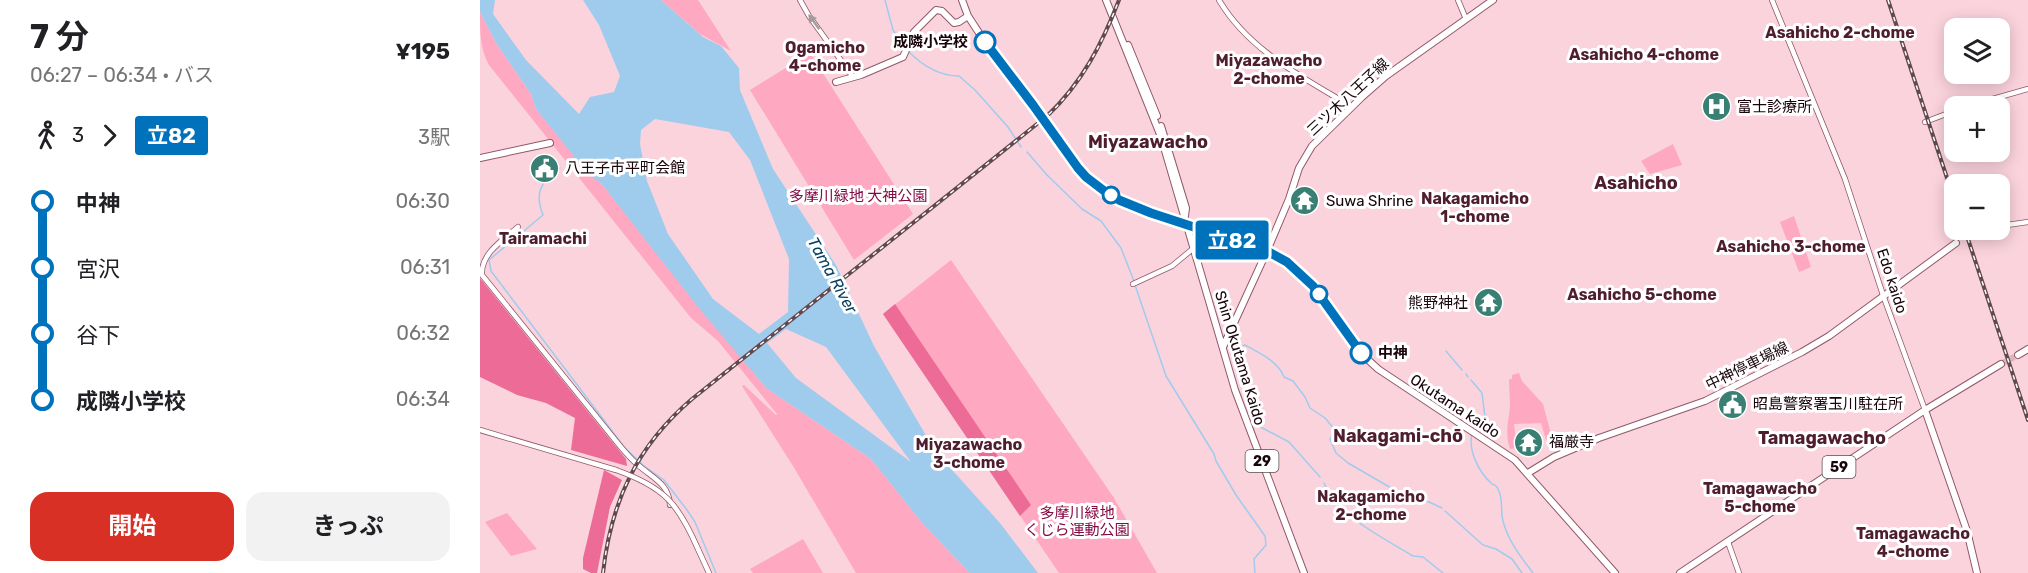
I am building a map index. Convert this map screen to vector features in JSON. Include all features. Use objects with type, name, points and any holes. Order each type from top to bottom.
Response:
[{"type":"main road","name":"Okutama kaido","points":[[962,0],[968,16],[985,42],[1086,177],[1119,200],[1267,251],[1287,262],[1313,286],[1369,360],[1398,383],[1515,460],[1615,573]]},
{"type":"main road","name":"Shin Okutama Kaido","points":[[1108,0],[1165,135],[1186,208],[1185,216],[1235,390],[1304,573]]},
{"type":"main road","name":"三ツ木八王子線","points":[[1223,348],[1267,251],[1303,160],[1318,140],[1386,76],[1493,0]]},
{"type":"main road","points":[[836,82],[902,57],[914,32],[936,10],[942,10],[954,23],[968,16]]},
{"type":"main road","points":[[480,158],[550,142]]},
{"type":"main road","name":"中神停車場線","points":[[1527,473],[1554,457],[1599,438],[1685,408],[1761,374],[1821,341],[1956,243]]},
{"type":"main road","points":[[2018,355],[2028,349]]},
{"type":"main road","name":"59","points":[[1680,573],[1925,410],[2001,364]]},
{"type":"main road","name":"Edo kaido","points":[[1925,410],[1967,531],[1977,573]]},
{"type":"street","points":[[800,0],[853,77]]},
{"type":"street","points":[[1220,0],[1240,29],[1273,59],[1352,107]]},
{"type":"street","points":[[1458,0],[1466,19]]},
{"type":"street","name":"Edo kaido","points":[[1772,0],[1842,170],[1883,295],[1925,410]]},
{"type":"street","points":[[1997,96],[2028,89]]},
{"type":"street","points":[[1925,122],[1944,115]]},
{"type":"street","points":[[2010,225],[2028,222]]},
{"type":"street","points":[[518,227],[483,258],[480,268],[482,275],[620,446],[638,465],[663,484],[670,497],[670,505]]},
{"type":"street","points":[[1135,284],[1172,266],[1195,247]]},
{"type":"street","points":[[480,430],[643,480],[667,497],[685,521],[709,573]]},
{"type":"street","points":[[1728,542],[1740,573]]},
{"type":"green space","points":[[661,0],[698,0],[731,51],[700,34]]},
{"type":"green space","points":[[480,12],[496,43],[531,94],[536,109],[589,174],[601,183],[766,388],[871,459],[923,524],[970,573],[856,573],[793,466],[742,386],[744,385],[777,414],[718,341],[691,318],[489,65],[482,46]]},
{"type":"green space","name":"多摩川緑地 大神公園","points":[[810,53],[913,214],[854,260],[750,90]]},
{"type":"green space","points":[[1673,144],[1682,165],[1650,174],[1641,161]]},
{"type":"green space","points":[[1794,216],[1811,267],[1799,272],[1780,222]]},
{"type":"green space","name":"多摩川緑地 くじら運動公園","points":[[951,260],[1114,498],[1157,573],[1059,573],[883,314]]},
{"type":"green space","points":[[1519,373],[1522,381],[1543,404],[1552,438],[1546,440],[1541,423],[1514,424],[1517,448],[1510,449],[1507,432],[1510,406],[1509,379],[1512,379],[1512,375]]},
{"type":"green space","points":[[507,513],[537,549],[511,556],[485,522]]},
{"type":"green space","points":[[803,539],[823,573],[753,573],[750,569]]},
{"type":"shaded area","points":[[480,278],[626,459],[627,466],[571,450],[575,418],[546,403],[517,395],[480,377]]},
{"type":"shaded area","points":[[895,304],[1031,505],[1020,516],[883,314]]},
{"type":"shaded area","points":[[604,470],[622,480],[610,507],[597,573],[591,573],[583,569],[583,558]]},
{"type":"water","name":"Tama River","points":[[480,0],[495,0],[493,14],[526,60],[579,114],[590,97],[614,92],[620,76],[599,25],[583,0],[661,0],[703,37],[721,46],[739,68],[740,90],[773,169],[836,265],[874,346],[935,451],[1000,523],[1038,573],[970,573],[923,524],[871,459],[766,388],[698,307],[601,183],[589,175],[536,109],[531,94],[496,43],[480,12]],"holes":[[[655,119],[729,132],[750,160],[789,259],[788,312],[759,334],[713,299],[668,234],[647,181],[640,144],[641,130]],[[786,329],[826,347],[911,462],[796,378],[767,343]]]},
{"type":"waterway","points":[[885,0],[893,30],[905,48]]},
{"type":"waterway","points":[[909,52],[932,69],[959,76],[975,90],[1008,127],[1021,147]]},
{"type":"waterway","points":[[1027,152],[1082,209],[1101,221],[1121,248],[1134,281]]},
{"type":"waterway","points":[[570,161],[575,157]]},
{"type":"waterway","points":[[560,168],[548,178],[541,188],[539,200],[543,215],[489,260],[491,271],[625,448],[644,466],[664,480],[687,510],[695,522],[716,573]]},
{"type":"waterway","points":[[1135,285],[1166,376],[1214,454],[1236,495],[1265,536],[1266,545],[1254,559],[1255,573]]},
{"type":"waterway","points":[[1230,342],[1239,347],[1245,345],[1262,354],[1277,366],[1284,377],[1293,381],[1310,408],[1325,418],[1335,430],[1330,439],[1336,453],[1348,463],[1405,496],[1442,508]]},
{"type":"waterway","points":[[1446,351],[1462,370]]},
{"type":"waterway","points":[[1471,380],[1482,393],[1485,417],[1476,421],[1472,429]]},
{"type":"waterway","points":[[1253,423],[1289,442],[1320,477]]},
{"type":"waterway","points":[[1472,433],[1471,446],[1475,460],[1486,478],[1498,489],[1503,521],[1508,535],[1533,573]]},
{"type":"waterway","points":[[1324,483],[1340,506],[1363,526],[1413,556],[1423,557],[1443,573]]},
{"type":"waterway","points":[[1445,511],[1483,545],[1496,549],[1512,559],[1522,573]]},
{"type":"tunnel","points":[[2001,364],[2018,355]]},
{"type":"railway","points":[[603,573],[607,547],[620,499],[642,456],[673,417],[692,399],[1047,116],[1071,90],[1090,62],[1119,0]]},
{"type":"railway","points":[[1888,0],[1946,174]]},
{"type":"railway","points":[[1968,240],[2028,420]]},
{"type":"bus line","name":"立82","points":[[985,42],[1065,152],[1086,177],[1123,202],[1267,251],[1287,262],[1313,286],[1361,353]]},
{"type":"place","name":"成隣小学校","points":[[985,42]]},
{"type":"place","name":"富士診療所","points":[[1716,107]]},
{"type":"place","name":"八王子市平町会館","points":[[544,168]]},
{"type":"place","name":"Suwa Shrine","points":[[1305,201]]},
{"type":"place","name":"熊野神社","points":[[1489,303]]},
{"type":"place","name":"中神","points":[[1361,353]]},
{"type":"place","name":"昭島警察署玉川駐在所","points":[[1732,404]]},
{"type":"place","name":"福厳寺","points":[[1528,442]]},
{"type":"district","name":"Asahicho 2-chome","points":[[1840,32]]},
{"type":"district","name":"Asahicho 4-chome","points":[[1644,54]]},
{"type":"district","name":"Ogamicho 4-chome","points":[[825,56]]},
{"type":"district","name":"Miyazawacho 2-chome","points":[[1269,69]]},
{"type":"district","name":"Miyazawacho","points":[[1148,142]]},
{"type":"district","name":"Asahicho","points":[[1636,183]]},
{"type":"district","name":"Nakagamicho 1-chome","points":[[1475,207]]},
{"type":"district","name":"Tairamachi","points":[[543,238]]},
{"type":"district","name":"Asahicho 3-chome","points":[[1791,246]]},
{"type":"district","name":"Asahicho 5-chome","points":[[1642,294]]},
{"type":"district","name":"Nakagami-chō","points":[[1398,436]]},
{"type":"district","name":"Tamagawacho","points":[[1822,438]]},
{"type":"district","name":"Miyazawacho 3-chome","points":[[969,453]]},
{"type":"district","name":"Tamagawacho 5-chome","points":[[1760,497]]},
{"type":"district","name":"Nakagamicho 2-chome","points":[[1371,505]]},
{"type":"district","name":"Tamagawacho 4-chome","points":[[1913,542]]}]
